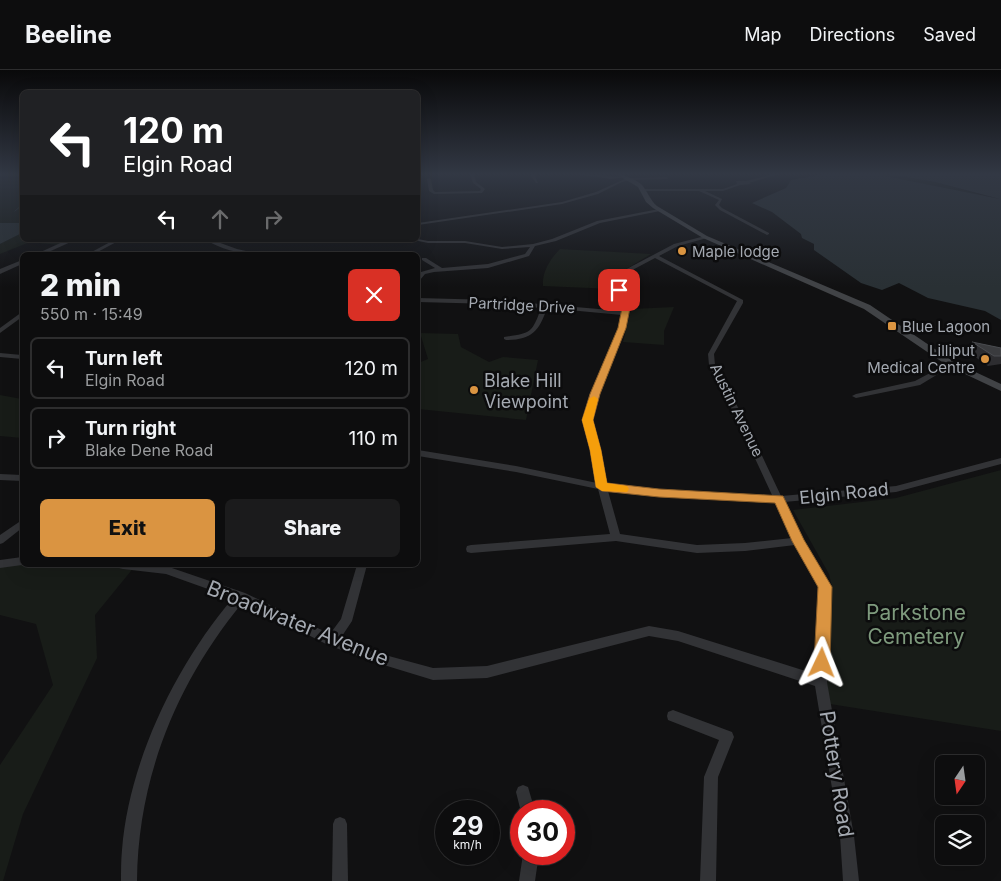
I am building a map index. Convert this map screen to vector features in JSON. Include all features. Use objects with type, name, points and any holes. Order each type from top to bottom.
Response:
[{"type":"main road","points":[[662,212],[705,237],[867,307],[951,364],[1001,388]]},
{"type":"street","points":[[420,224],[501,212]]},
{"type":"street","points":[[420,241],[465,242],[502,248],[533,245],[554,240],[599,222],[650,212]]},
{"type":"street","points":[[726,212],[767,234]]},
{"type":"street","points":[[616,537],[602,487],[596,450],[588,420],[595,394],[622,328],[626,308],[619,290],[618,278],[622,274],[682,242],[705,237]]},
{"type":"street","points":[[44,252],[67,242]]},
{"type":"street","points":[[94,252],[114,242]]},
{"type":"street","points":[[214,242],[248,252]]},
{"type":"street","points":[[420,277],[428,271],[440,269],[496,265],[526,255],[533,245]]},
{"type":"street","points":[[230,252],[233,249]]},
{"type":"street","name":"Austin Avenue","points":[[655,256],[740,300],[711,354],[712,365],[779,499]]},
{"type":"street","points":[[424,259],[440,269]]},
{"type":"street","points":[[0,272],[20,263]]},
{"type":"street","name":"Partridge Drive","points":[[420,300],[493,302],[625,313]]},
{"type":"street","points":[[506,338],[528,336],[540,320],[545,306]]},
{"type":"street","points":[[0,331],[20,316]]},
{"type":"street","points":[[0,355],[20,357]]},
{"type":"street","points":[[856,396],[917,383],[951,364]]},
{"type":"street","name":"Elgin Road","points":[[420,453],[516,469],[602,487],[659,493],[779,499],[896,489],[1001,461]]},
{"type":"street","points":[[0,477],[20,478]]},
{"type":"street","name":"Pottery Road","points":[[779,499],[798,541],[825,587],[821,682],[847,836],[851,881]]},
{"type":"street","points":[[0,540],[20,525]]},
{"type":"street","points":[[471,549],[616,537],[697,549],[745,547],[798,541]]},
{"type":"street","points":[[0,564],[20,561]]},
{"type":"street","name":"Broadwater Avenue","points":[[140,567],[166,570],[241,596],[332,641],[374,657],[433,674],[487,672],[649,631],[678,636],[821,682]]},
{"type":"street","points":[[332,641],[346,621],[361,567]]},
{"type":"street","points":[[129,881],[128,856],[137,797],[154,746],[195,659],[214,629],[241,596]]},
{"type":"street","points":[[673,716],[726,737],[711,777],[708,881]]},
{"type":"street","points":[[523,792],[525,800]]},
{"type":"street","points":[[340,824],[340,881]]},
{"type":"street","points":[[526,881],[529,865]]},
{"type":"green space","points":[[0,212],[20,212],[20,223],[0,223]]},
{"type":"green space","points":[[20,234],[20,242],[30,242],[0,254],[0,244]]},
{"type":"green space","points":[[30,242],[67,242],[59,245]]},
{"type":"green space","points":[[560,249],[651,254],[613,277],[613,289],[543,286],[547,267]]},
{"type":"green space","points":[[674,307],[664,331],[664,345],[623,342],[631,309]]},
{"type":"green space","points":[[420,333],[458,334],[461,347],[489,362],[503,357],[538,360],[526,420],[420,409],[420,362],[428,359]]},
{"type":"green space","points":[[0,395],[20,399],[20,438],[0,436]]},
{"type":"green space","name":"Parkstone Cemetery","points":[[1001,470],[1001,731],[830,704],[827,683],[830,661],[832,587],[829,574],[793,510],[896,498]]},
{"type":"green space","points":[[20,561],[20,567],[134,567],[95,615],[97,658],[23,814],[3,881],[0,881],[0,765],[53,685],[36,624],[0,615],[0,564]]},
{"type":"shaded area","name":"Blue Lagoon","points":[[772,212],[1001,212],[1001,320],[985,311],[928,298],[899,283],[882,290],[861,283],[814,250],[814,244],[802,238],[801,234]]},
{"type":"shaded area","points":[[0,223],[20,223],[20,234],[0,244]]},
{"type":"building","points":[[972,342],[1001,348],[1001,356],[994,356]]},
{"type":"slow traffic","points":[[594,399],[588,420],[596,450],[602,487],[623,489]]},
{"type":"place","name":"Maple lodge","points":[[682,251]]},
{"type":"place","name":"Blue Lagoon","points":[[892,326]]},
{"type":"place","name":"Lilliput Medical Centre","points":[[985,359]]},
{"type":"place","name":"Blake Hill Viewpoint","points":[[474,390]]},
{"type":"route","points":[[619,290],[626,308],[622,328],[595,394],[588,420],[596,450],[602,487],[659,493],[779,499],[798,541],[825,587],[822,663]]}]
